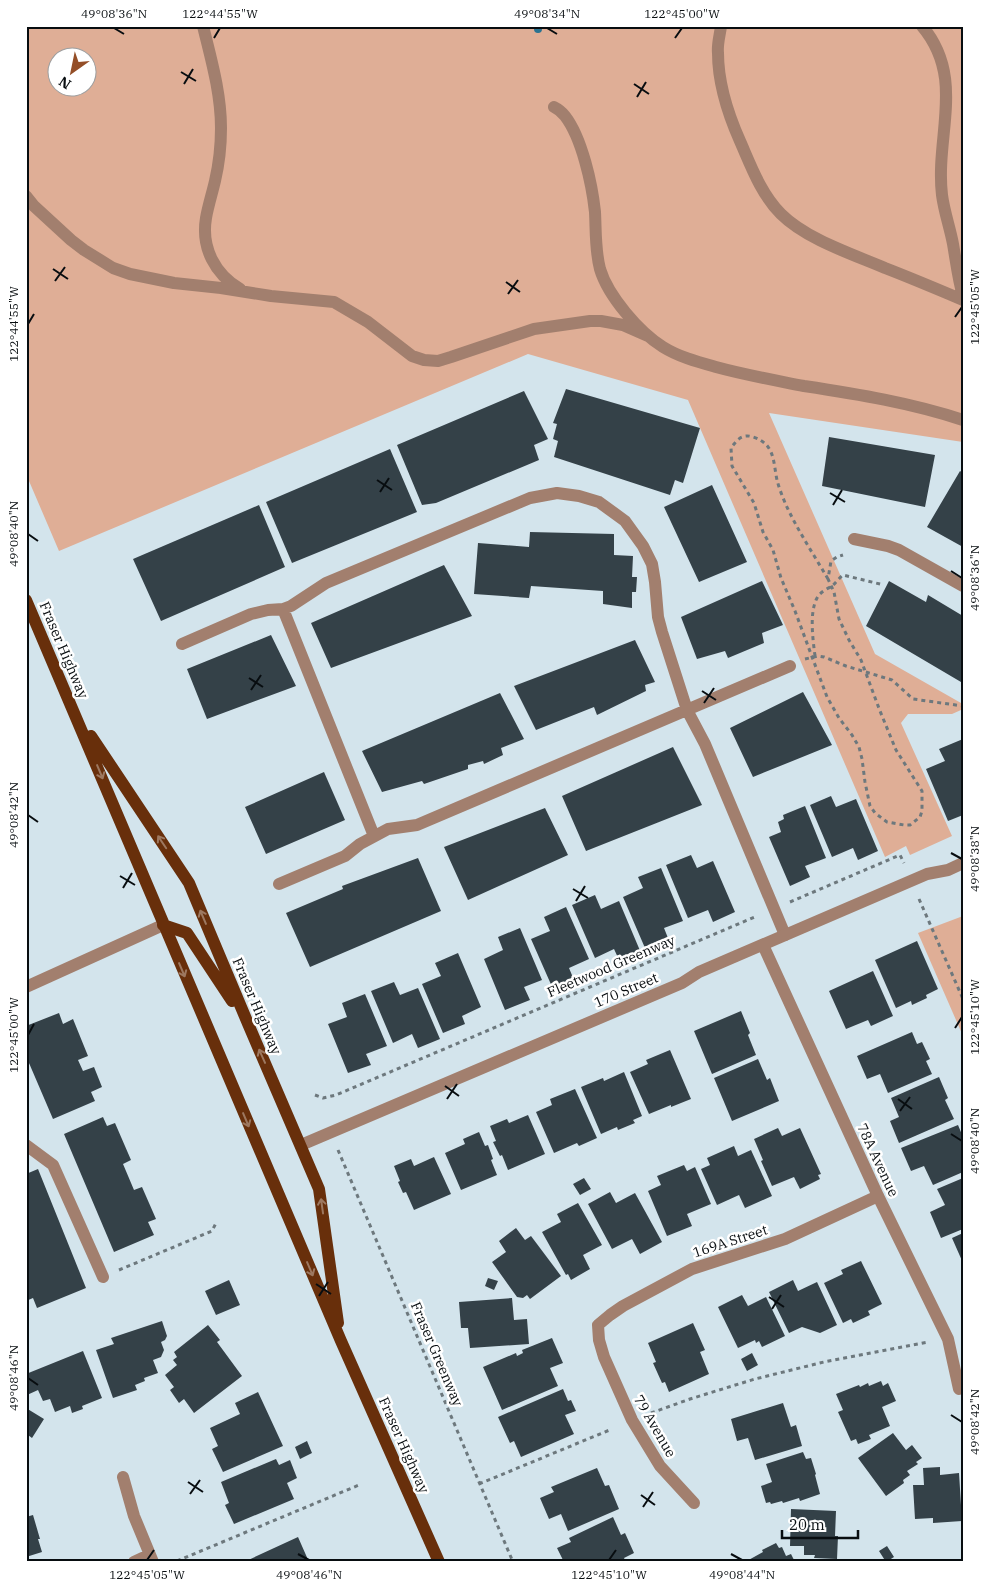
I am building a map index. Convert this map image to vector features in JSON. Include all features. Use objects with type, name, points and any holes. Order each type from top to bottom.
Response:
[{"type":"main road","name":"Fraser Highway","points":[[26,600],[341,1341],[440,1562]]},
{"type":"main road","name":"Fraser Highway","points":[[74,711],[189,883],[301,1145],[319,1189],[341,1341]]},
{"type":"main road","points":[[163,925],[187,933],[249,1026]]},
{"type":"street","points":[[202,26],[214,73],[221,126],[218,163],[206,218],[205,235],[209,253],[215,267],[232,284],[246,293]]},
{"type":"street","points":[[721,26],[718,52],[720,70],[734,128],[759,183],[780,214],[826,243],[963,300]]},
{"type":"street","points":[[922,26],[938,49],[946,76],[942,195],[963,296]]},
{"type":"street","points":[[554,106],[564,114],[573,128],[583,154],[593,198],[597,254],[604,278],[624,309],[648,336]]},
{"type":"street","points":[[26,196],[34,206],[71,240],[113,268],[130,274],[174,283],[334,302],[368,322],[412,356],[424,360],[438,361],[534,329],[590,321],[623,325],[648,336],[675,354],[725,369],[767,380],[846,392],[929,410],[963,420]]},
{"type":"street","points":[[182,644],[251,614],[291,606],[326,583],[530,498],[557,493],[579,496],[600,502],[625,521],[635,532],[652,564],[658,617],[687,710],[705,744],[785,935]]},
{"type":"street","points":[[854,539],[899,550],[963,586]]},
{"type":"street","points":[[283,608],[374,836]]},
{"type":"street","points":[[279,884],[345,856],[374,836],[388,829],[417,825],[790,666]]},
{"type":"street","name":"170 Street","points":[[301,1145],[682,983],[699,972],[928,874],[948,870],[963,863]]},
{"type":"street","points":[[26,987],[163,925]]},
{"type":"street","name":"78A Avenue","points":[[763,945],[878,1196],[948,1339],[959,1390]]},
{"type":"street","points":[[26,1145],[53,1165],[103,1278]]},
{"type":"street","name":"169A Street","points":[[598,1325],[623,1306],[687,1271],[785,1239],[878,1196]]},
{"type":"street","name":"79 Avenue","points":[[598,1325],[599,1340],[604,1357],[632,1420],[660,1466],[694,1503]]},
{"type":"street","points":[[122,1477],[134,1516],[151,1559],[134,1562]]},
{"type":"path","points":[[749,435],[767,446],[775,460],[777,480],[786,506],[832,586],[839,619],[849,640],[858,653],[896,750],[922,791],[922,811],[920,817],[910,825],[887,822],[874,813],[870,806],[859,747],[834,710],[827,696],[814,656],[781,578],[773,550],[763,532],[754,503],[732,466],[731,448],[738,439],[749,435]]},
{"type":"path","points":[[828,579],[832,561],[840,555],[848,556]]},
{"type":"path","points":[[814,656],[813,617],[819,595],[843,575],[884,585]]},
{"type":"path","points":[[790,666],[814,656],[824,657],[892,680],[913,699],[963,706]]},
{"type":"path","name":"Fleetwood Greenway","points":[[315,1095],[323,1098],[336,1095],[900,855],[906,870]]},
{"type":"path","points":[[917,894],[963,999]]},
{"type":"path","name":"Fraser Greenway","points":[[340,1155],[512,1562]]},
{"type":"path","points":[[103,1278],[212,1231],[217,1221]]},
{"type":"path","points":[[659,1411],[690,1399],[755,1379],[824,1362],[928,1342]]},
{"type":"path","points":[[479,1484],[612,1429]]},
{"type":"path","points":[[177,1561],[359,1485]]},
{"type":"shaded area","points":[[26,26],[963,26],[963,442],[769,413],[875,654],[961,703],[961,710],[952,714],[908,714],[901,723],[952,836],[910,855],[906,846],[885,857],[688,400],[528,354],[59,551],[26,474]]},
{"type":"shaded area","points":[[963,916],[963,1036],[918,933]]},
{"type":"building","points":[[566,389],[700,428],[683,483],[675,480],[670,495],[554,457],[558,441],[553,439],[557,424],[553,423]]},
{"type":"building","points":[[524,391],[548,439],[534,445],[539,460],[436,503],[422,505],[397,445]]},
{"type":"building","points":[[829,437],[935,455],[925,507],[822,486]]},
{"type":"building","points":[[390,449],[417,512],[292,563],[266,502]]},
{"type":"building","points":[[960,471],[963,473],[963,547],[927,527]]},
{"type":"building","points":[[712,485],[747,562],[699,582],[664,507]]},
{"type":"building","points":[[259,505],[285,567],[161,621],[133,559]]},
{"type":"building","points":[[530,532],[614,534],[614,555],[633,556],[632,577],[637,577],[636,592],[632,592],[632,608],[603,604],[603,591],[531,586],[529,598],[474,594],[478,543],[529,547]]},
{"type":"building","points":[[444,565],[472,616],[331,668],[311,623]]},
{"type":"building","points":[[762,581],[783,625],[762,633],[764,643],[728,658],[725,651],[697,659],[681,617]]},
{"type":"building","points":[[889,581],[926,602],[928,595],[963,616],[961,621],[963,622],[963,679],[961,682],[866,626]]},
{"type":"building","points":[[271,635],[296,686],[207,719],[187,669]]},
{"type":"building","points":[[635,640],[655,682],[645,685],[646,691],[597,715],[594,707],[536,730],[514,686]]},
{"type":"building","points":[[803,692],[832,745],[753,777],[730,728]]},
{"type":"building","points":[[500,693],[524,739],[501,748],[503,755],[484,764],[483,761],[468,765],[468,769],[424,784],[422,781],[382,792],[362,751]]},
{"type":"building","points":[[963,739],[963,815],[948,821],[926,769],[945,761],[939,749]]},
{"type":"building","points":[[673,747],[702,805],[586,851],[562,796]]},
{"type":"building","points":[[324,772],[345,820],[266,854],[245,807]]},
{"type":"building","points":[[831,796],[836,807],[856,799],[878,851],[858,860],[853,848],[832,857],[810,805]]},
{"type":"building","points":[[805,806],[826,858],[805,866],[810,877],[790,886],[769,837],[781,832],[778,822],[784,819],[783,815]]},
{"type":"building","points":[[545,808],[568,855],[468,900],[444,847]]},
{"type":"building","points":[[691,855],[697,868],[713,861],[735,912],[713,922],[708,910],[688,918],[666,865]]},
{"type":"building","points":[[418,858],[441,911],[310,967],[286,913],[343,889],[342,886]]},
{"type":"building","points":[[661,868],[683,921],[664,928],[668,938],[645,948],[623,897],[643,888],[638,877]]},
{"type":"building","points":[[595,895],[601,909],[619,901],[641,953],[620,962],[614,949],[595,958],[572,905]]},
{"type":"building","points":[[566,907],[589,959],[569,968],[574,980],[553,989],[531,939],[550,931],[544,917]]},
{"type":"building","points":[[520,928],[542,980],[524,987],[530,1000],[505,1010],[484,959],[503,950],[498,937]]},
{"type":"building","points":[[917,941],[938,989],[926,995],[927,998],[912,1005],[911,1001],[896,1008],[875,960]]},
{"type":"building","points":[[458,953],[481,1007],[462,1016],[465,1024],[443,1033],[422,984],[441,976],[435,963]]},
{"type":"building","points":[[873,971],[893,1016],[871,1026],[868,1020],[846,1029],[829,991]]},
{"type":"building","points":[[394,982],[400,995],[418,988],[440,1039],[418,1048],[412,1034],[393,1043],[371,991]]},
{"type":"building","points":[[365,994],[387,1046],[366,1054],[371,1065],[348,1073],[328,1024],[347,1017],[342,1003]]},
{"type":"building","points":[[741,1011],[756,1055],[712,1074],[694,1031]]},
{"type":"building","points":[[59,1013],[63,1024],[73,1019],[88,1056],[78,1060],[83,1071],[94,1067],[102,1087],[91,1092],[95,1101],[53,1119],[26,1056],[26,1026]]},
{"type":"building","points":[[912,1032],[917,1044],[922,1042],[930,1059],[926,1061],[932,1074],[888,1093],[880,1074],[867,1079],[857,1056]]},
{"type":"building","points":[[670,1050],[691,1099],[649,1114],[630,1072],[648,1064],[646,1060]]},
{"type":"building","points":[[758,1059],[767,1080],[770,1078],[779,1101],[732,1121],[714,1078]]},
{"type":"building","points":[[624,1072],[642,1116],[633,1120],[635,1123],[618,1130],[617,1127],[601,1134],[581,1087],[603,1078],[604,1081]]},
{"type":"building","points":[[939,1077],[948,1098],[945,1100],[954,1119],[899,1143],[890,1121],[899,1117],[891,1098]]},
{"type":"building","points":[[575,1089],[597,1138],[579,1146],[577,1143],[554,1153],[536,1112],[552,1105],[550,1099]]},
{"type":"building","points":[[528,1115],[545,1154],[508,1170],[502,1155],[500,1156],[493,1142],[496,1141],[490,1126],[507,1119],[509,1123]]},
{"type":"building","points":[[103,1117],[107,1126],[115,1123],[131,1160],[123,1164],[134,1190],[142,1187],[156,1219],[148,1222],[154,1235],[114,1252],[64,1134]]},
{"type":"building","points":[[958,1125],[963,1137],[963,1172],[933,1185],[924,1166],[911,1171],[901,1148]]},
{"type":"building","points":[[778,1128],[782,1136],[800,1128],[821,1174],[818,1175],[820,1179],[800,1189],[794,1177],[772,1186],[754,1139]]},
{"type":"building","points":[[479,1132],[485,1146],[488,1145],[497,1175],[461,1190],[445,1153],[465,1144],[463,1139]]},
{"type":"building","points":[[734,1146],[738,1156],[751,1150],[772,1196],[745,1208],[739,1195],[717,1205],[701,1169],[710,1165],[707,1158]]},
{"type":"building","points":[[434,1157],[451,1194],[414,1210],[406,1192],[403,1193],[398,1182],[400,1181],[394,1166],[411,1159],[414,1166]]},
{"type":"building","points":[[684,1165],[687,1171],[695,1167],[711,1204],[687,1214],[692,1226],[667,1236],[648,1191],[661,1185],[657,1176]]},
{"type":"building","points":[[38,1169],[86,1288],[37,1308],[33,1298],[26,1301],[26,1174]]},
{"type":"building","points":[[584,1178],[591,1189],[580,1195],[573,1184]]},
{"type":"building","points":[[963,1178],[963,1229],[941,1238],[930,1212],[945,1205],[937,1189]]},
{"type":"building","points":[[610,1192],[616,1203],[635,1193],[662,1242],[640,1254],[632,1239],[612,1249],[588,1204]]},
{"type":"building","points":[[578,1203],[602,1245],[583,1255],[590,1269],[571,1280],[568,1274],[566,1275],[542,1232],[561,1222],[557,1214]]},
{"type":"building","points":[[516,1228],[525,1240],[531,1236],[561,1276],[530,1299],[527,1295],[523,1298],[517,1297],[492,1262],[506,1252],[499,1241]]},
{"type":"building","points":[[963,1233],[963,1263],[952,1238]]},
{"type":"building","points":[[861,1261],[882,1304],[868,1311],[870,1315],[853,1323],[851,1319],[843,1323],[824,1283],[843,1274],[841,1270]]},
{"type":"building","points":[[488,1278],[498,1281],[494,1290],[485,1286]]},
{"type":"building","points":[[229,1280],[240,1305],[216,1315],[205,1291]]},
{"type":"building","points":[[793,1280],[798,1291],[817,1282],[837,1325],[820,1333],[802,1327],[789,1333],[769,1292]]},
{"type":"building","points":[[742,1295],[748,1306],[766,1297],[785,1336],[762,1347],[759,1341],[756,1343],[755,1340],[738,1348],[718,1307]]},
{"type":"building","points":[[512,1298],[514,1320],[527,1319],[529,1344],[470,1348],[468,1328],[461,1328],[459,1302]]},
{"type":"building","points":[[162,1321],[167,1336],[161,1342],[164,1350],[161,1357],[153,1360],[158,1373],[144,1378],[145,1381],[135,1385],[137,1390],[113,1398],[96,1350],[114,1344],[111,1338]]},
{"type":"building","points":[[693,1323],[705,1350],[700,1352],[709,1374],[669,1392],[665,1382],[662,1383],[653,1363],[656,1362],[648,1343]]},
{"type":"building","points":[[208,1325],[220,1340],[217,1342],[242,1376],[194,1413],[184,1399],[179,1403],[170,1390],[174,1387],[165,1375],[177,1365],[173,1360],[177,1357],[174,1352]]},
{"type":"building","points":[[552,1338],[563,1363],[550,1368],[558,1386],[502,1410],[483,1367],[516,1353],[517,1356],[523,1353],[522,1350]]},
{"type":"building","points":[[83,1351],[102,1398],[82,1406],[83,1409],[72,1413],[70,1406],[55,1412],[50,1399],[43,1401],[38,1390],[27,1395],[26,1374]]},
{"type":"building","points":[[752,1353],[758,1365],[747,1371],[741,1359]]},
{"type":"building","points":[[881,1381],[883,1386],[888,1383],[896,1401],[882,1407],[890,1426],[869,1435],[871,1439],[858,1444],[856,1439],[851,1441],[838,1412],[843,1410],[836,1394],[859,1385],[860,1387],[868,1383],[869,1386]]},
{"type":"building","points":[[563,1389],[568,1401],[571,1400],[576,1411],[565,1415],[574,1434],[521,1457],[514,1441],[510,1443],[498,1417]]},
{"type":"building","points":[[258,1392],[283,1446],[223,1472],[212,1449],[218,1446],[210,1428],[240,1414],[235,1403]]},
{"type":"building","points":[[783,1403],[791,1427],[796,1425],[802,1446],[755,1460],[748,1438],[737,1441],[731,1419]]},
{"type":"building","points":[[26,1408],[44,1419],[32,1438],[28,1435],[26,1438]]},
{"type":"building","points":[[893,1433],[906,1450],[912,1445],[922,1458],[916,1462],[918,1464],[907,1471],[910,1475],[903,1480],[904,1483],[886,1496],[858,1458]]},
{"type":"building","points":[[307,1441],[312,1453],[300,1459],[295,1447]]},
{"type":"building","points":[[803,1452],[806,1459],[811,1458],[820,1494],[800,1501],[799,1498],[783,1503],[782,1501],[771,1504],[770,1502],[766,1503],[761,1486],[772,1482],[766,1464]]},
{"type":"building","points":[[276,1459],[279,1465],[290,1460],[297,1478],[287,1483],[294,1499],[234,1524],[225,1505],[229,1503],[221,1482]]},
{"type":"building","points":[[940,1467],[940,1475],[959,1473],[962,1521],[933,1523],[933,1518],[915,1519],[913,1485],[924,1485],[923,1468]]},
{"type":"building","points":[[597,1468],[605,1486],[609,1485],[619,1509],[568,1531],[561,1514],[549,1519],[540,1498],[554,1492],[551,1487]]},
{"type":"building","points":[[791,1509],[836,1511],[835,1536],[838,1536],[837,1559],[814,1558],[815,1555],[804,1555],[804,1546],[790,1546]]},
{"type":"building","points":[[33,1515],[42,1552],[26,1557],[26,1517]]},
{"type":"building","points":[[613,1517],[621,1535],[625,1533],[634,1553],[624,1558],[626,1562],[564,1562],[557,1548],[571,1542],[569,1538]]},
{"type":"building","points":[[298,1537],[309,1562],[244,1562]]},
{"type":"building","points":[[776,1543],[779,1548],[782,1547],[786,1556],[791,1554],[795,1562],[745,1562],[763,1552],[762,1550]]},
{"type":"building","points":[[887,1546],[894,1557],[886,1562],[879,1551]]}]
